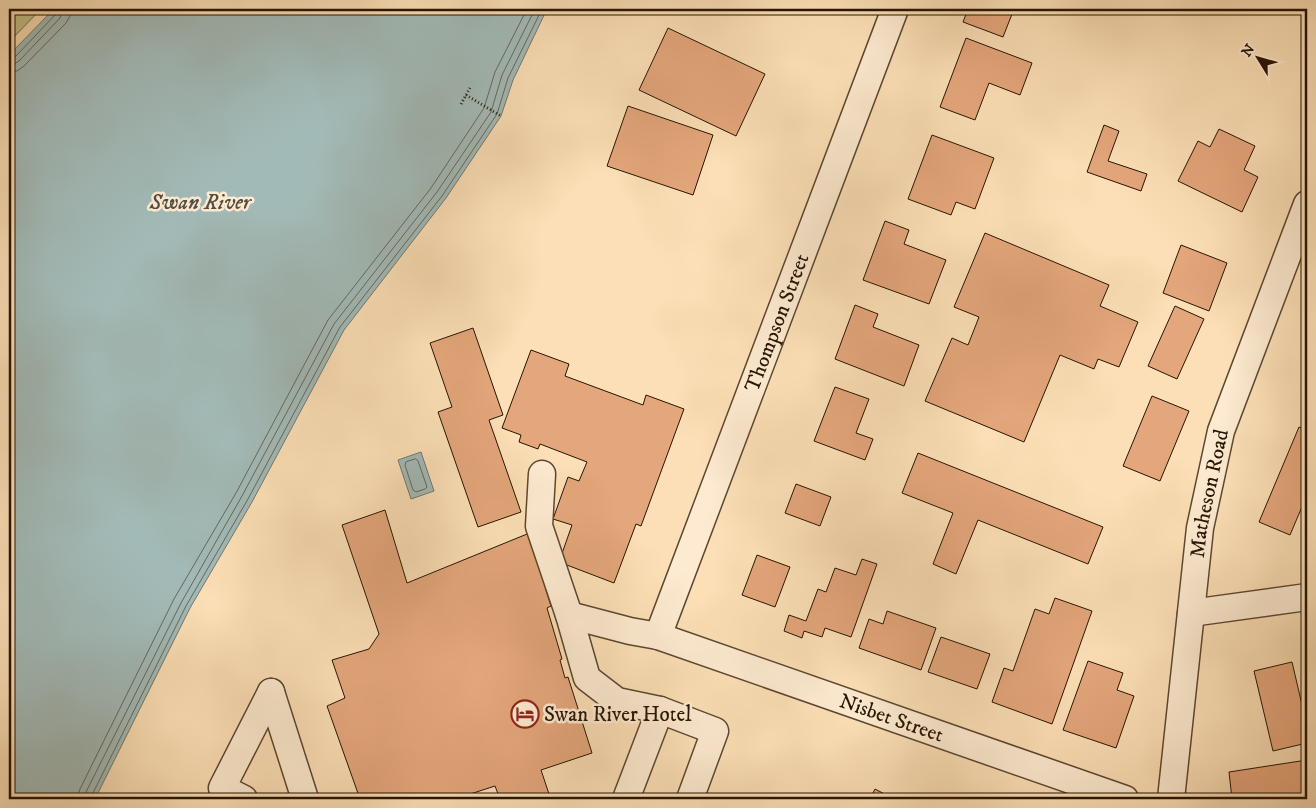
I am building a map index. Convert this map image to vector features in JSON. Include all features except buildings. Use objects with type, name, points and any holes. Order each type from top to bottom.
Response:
[{"type":"street","name":"Thompson Street","points":[[658,636],[896,9]]},
{"type":"street","name":"Matheson Road","points":[[1170,799],[1200,528],[1221,431],[1307,204]]},
{"type":"street","points":[[542,474],[539,526],[569,615],[587,678],[617,701],[660,710],[715,731],[690,799]]},
{"type":"street","points":[[1191,613],[1307,597]]},
{"type":"street","name":"Nisbet Street","points":[[569,615],[630,631],[658,636],[1125,799]]},
{"type":"street","points":[[244,799],[222,788],[271,692],[305,799]]},
{"type":"street","points":[[626,799],[660,710]]},
{"type":"path","points":[[461,104],[470,88]]},
{"type":"path","points":[[466,95],[501,116]]},
{"type":"shaded area","points":[[9,9],[41,9],[9,42]]},
{"type":"water","name":"Swan River","points":[[54,9],[547,9],[513,80],[501,116],[446,198],[344,330],[252,502],[190,608],[95,799],[9,799],[9,55]]},
{"type":"water","points":[[421,452],[434,491],[411,499],[398,460]]},
{"type":"place","name":"Swan River Hotel","points":[[525,714]]}]
